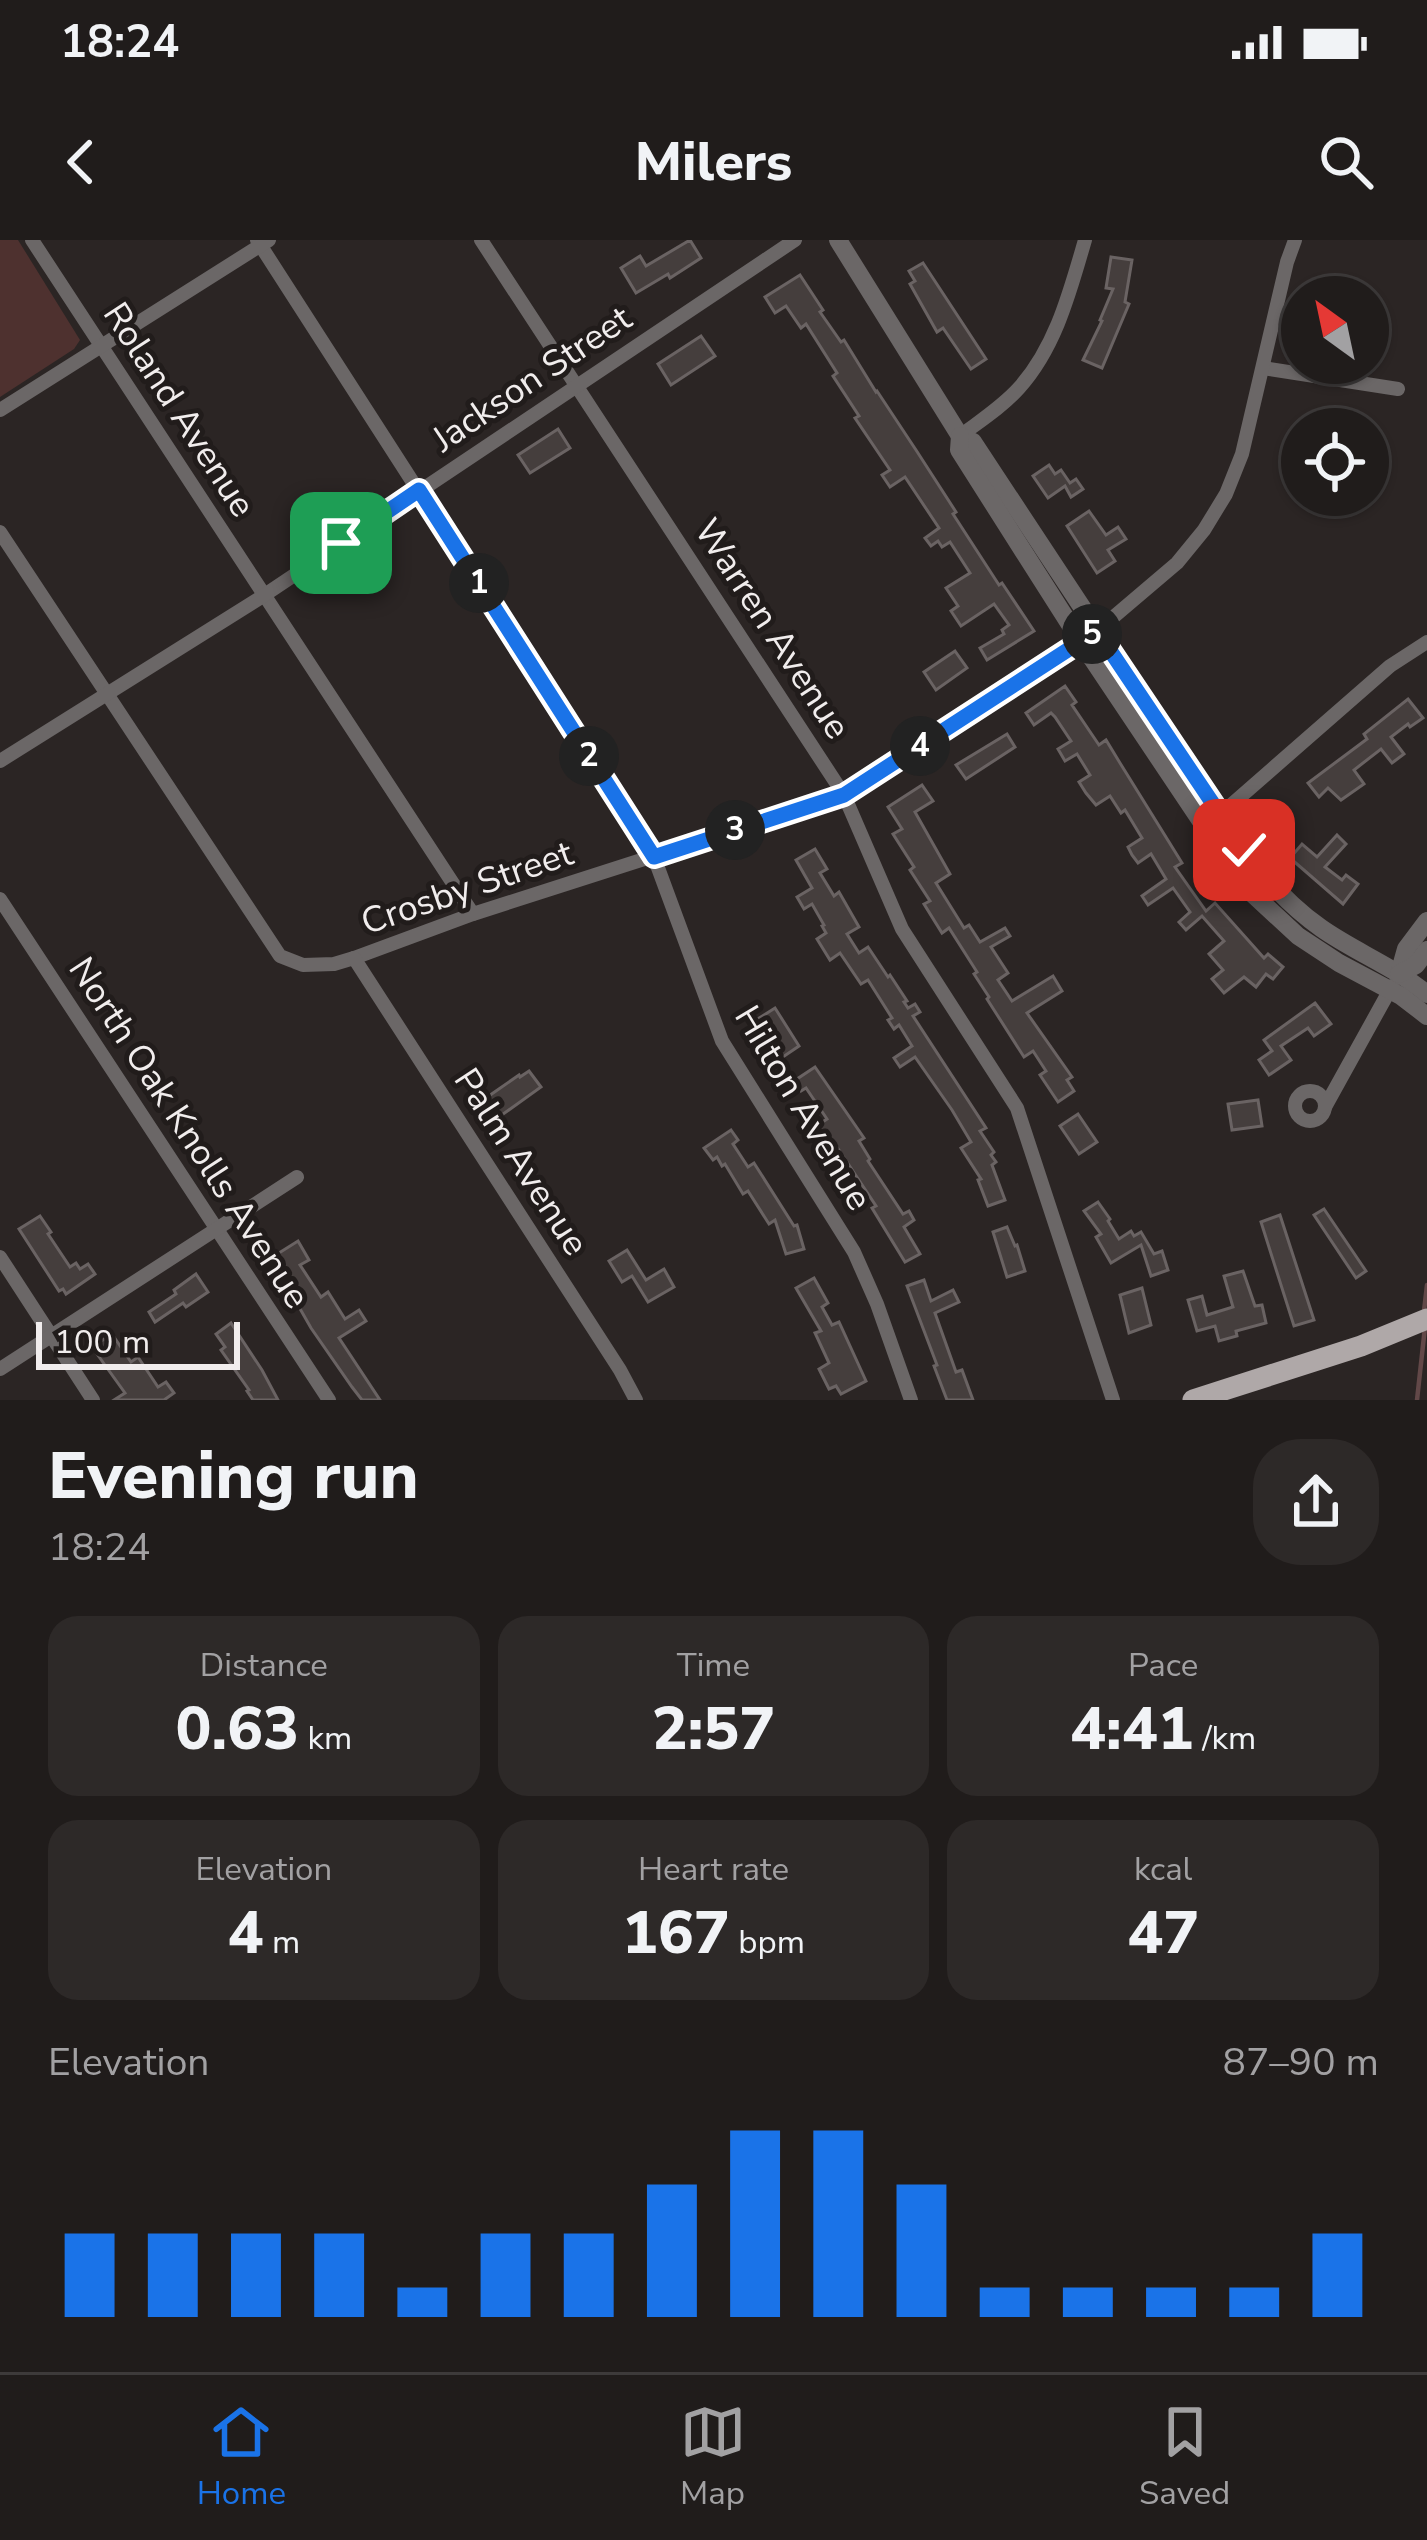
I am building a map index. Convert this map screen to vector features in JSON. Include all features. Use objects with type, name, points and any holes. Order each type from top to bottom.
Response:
[{"type":"main road","points":[[1193,1400],[1361,1346],[1427,1319]]},
{"type":"street","name":"Roland Avenue","points":[[32,240],[473,914]]},
{"type":"street","name":"Warren Avenue","points":[[481,240],[844,795],[902,928],[1017,1108],[1112,1400]]},
{"type":"street","name":"Jackson Street","points":[[0,761],[263,596],[795,240]]},
{"type":"street","points":[[838,240],[960,436],[974,442],[1089,636],[1211,822],[1291,904],[1394,982],[1427,1016]]},
{"type":"street","points":[[960,436],[1027,379],[1056,331],[1085,240]]},
{"type":"street","name":"Crosby Street","points":[[109,694],[280,956],[303,964],[334,964],[354,958],[473,914],[844,795],[1089,636],[1178,563],[1216,512],[1242,454],[1295,240]]},
{"type":"street","points":[[0,410],[262,242]]},
{"type":"street","name":"Hilton Avenue","points":[[262,242],[654,857],[722,1041],[854,1252],[911,1400]]},
{"type":"street","points":[[1263,368],[1398,389]]},
{"type":"street","points":[[0,532],[109,694]]},
{"type":"street","points":[[1211,822],[1390,666],[1427,642]]},
{"type":"street","name":"North Oak Knolls Avenue","points":[[0,899],[329,1400]]},
{"type":"street","points":[[1325,1107],[1394,982],[1406,949],[1427,921]]},
{"type":"street","points":[[1394,982],[1427,950]]},
{"type":"street","name":"Palm Avenue","points":[[354,958],[636,1400]]},
{"type":"street","points":[[1394,982],[1427,994]]},
{"type":"street","points":[[0,1369],[297,1177]]},
{"type":"street","points":[[0,1257],[93,1400]]},
{"type":"shaded area","points":[[0,240],[18,240],[80,340],[74,349],[0,397]]},
{"type":"building","points":[[690,240],[701,258],[636,293],[621,268],[640,256],[646,266]]},
{"type":"building","points":[[1111,257],[1132,260],[1125,302],[1129,304],[1102,368],[1083,360],[1113,289],[1106,288]]},
{"type":"building","points":[[923,263],[986,359],[971,369],[943,328],[937,332],[910,284],[915,281],[909,271]]},
{"type":"building","points":[[800,275],[999,585],[1034,631],[987,660],[980,648],[1004,634],[1002,630],[1009,625],[994,604],[961,626],[951,611],[958,606],[946,588],[970,573],[950,542],[931,546],[925,538],[939,528],[905,477],[890,487],[882,475],[890,470],[855,418],[859,416],[833,376],[837,373],[806,324],[801,328],[786,306],[775,313],[765,297]]},
{"type":"building","points":[[701,336],[715,356],[671,385],[658,364]]},
{"type":"building","points":[[558,429],[570,448],[530,473],[518,455]]},
{"type":"building","points":[[1049,465],[1055,474],[1061,470],[1070,483],[1076,479],[1083,489],[1071,497],[1065,486],[1048,498],[1033,476]]},
{"type":"building","points":[[1089,511],[1106,535],[1118,527],[1126,539],[1108,550],[1115,561],[1097,573],[1067,526]]},
{"type":"building","points":[[955,651],[967,668],[936,690],[924,672]]},
{"type":"building","points":[[1065,686],[1099,745],[1106,740],[1182,863],[1175,867],[1206,911],[1215,903],[1264,958],[1268,954],[1283,967],[1273,979],[1266,974],[1256,987],[1244,977],[1224,993],[1212,979],[1223,970],[1209,954],[1224,941],[1202,916],[1186,930],[1179,922],[1190,912],[1173,888],[1148,905],[1142,896],[1166,879],[1151,854],[1138,863],[1132,855],[1128,847],[1142,838],[1125,810],[1121,813],[1110,796],[1096,805],[1086,793],[1079,782],[1090,775],[1077,754],[1065,761],[1058,749],[1071,741],[1051,713],[1034,725],[1026,713]]},
{"type":"building","points":[[1408,699],[1423,718],[1391,737],[1404,754],[1392,763],[1381,749],[1354,770],[1364,784],[1341,800],[1328,788],[1319,797],[1308,783],[1367,739],[1364,734]]},
{"type":"building","points":[[1007,734],[1015,747],[966,779],[956,765]]},
{"type":"building","points":[[922,785],[933,801],[915,812],[950,874],[936,883],[964,928],[969,925],[980,942],[1005,928],[1010,936],[991,947],[1008,973],[998,980],[1012,1001],[1053,976],[1062,991],[1027,1013],[1072,1077],[1067,1080],[1074,1091],[1058,1102],[1040,1075],[1046,1071],[1033,1051],[1024,1057],[949,928],[942,933],[924,904],[930,901],[893,834],[902,829],[888,807]]},
{"type":"building","points":[[1337,835],[1346,844],[1325,867],[1342,880],[1346,875],[1358,884],[1343,904],[1290,858],[1302,844],[1317,857]]},
{"type":"building","points":[[815,849],[827,869],[820,873],[834,896],[839,892],[859,927],[847,934],[859,953],[868,947],[908,1008],[915,1004],[920,1012],[913,1016],[986,1128],[980,1131],[994,1152],[992,1165],[1005,1200],[988,1206],[981,1179],[961,1148],[971,1142],[915,1057],[900,1067],[894,1058],[912,1046],[899,1025],[894,1029],[888,1020],[892,1018],[868,980],[861,984],[840,953],[830,960],[817,939],[826,933],[824,925],[812,904],[804,909],[797,897],[812,888],[796,860]]},
{"type":"building","points":[[1315,1003],[1331,1024],[1314,1036],[1308,1028],[1281,1046],[1291,1060],[1269,1075],[1259,1060],[1272,1051],[1264,1040]]},
{"type":"building","points":[[775,1008],[799,1046],[777,1061],[756,1020]]},
{"type":"building","points":[[815,1067],[864,1138],[859,1141],[868,1161],[903,1214],[909,1211],[914,1220],[904,1227],[920,1254],[905,1262],[872,1208],[876,1206],[818,1125],[827,1119],[806,1088],[801,1091],[794,1081]]},
{"type":"building","points":[[529,1071],[541,1087],[499,1117],[486,1098]]},
{"type":"building","points":[[1258,1100],[1262,1126],[1232,1130],[1228,1104]]},
{"type":"building","points":[[1078,1114],[1097,1142],[1079,1154],[1060,1126]]},
{"type":"building","points":[[731,1130],[738,1140],[733,1144],[748,1167],[754,1163],[797,1225],[804,1249],[786,1254],[775,1220],[769,1224],[725,1164],[717,1157],[713,1160],[704,1148]]},
{"type":"building","points":[[1098,1202],[1119,1239],[1131,1231],[1134,1236],[1141,1232],[1154,1254],[1162,1251],[1168,1270],[1151,1276],[1141,1245],[1111,1263],[1096,1237],[1101,1234],[1084,1211]]},
{"type":"building","points":[[1324,1209],[1366,1271],[1356,1278],[1314,1215]]},
{"type":"building","points":[[1280,1215],[1314,1320],[1294,1326],[1261,1222]]},
{"type":"building","points":[[40,1216],[70,1267],[76,1263],[80,1269],[88,1264],[95,1274],[66,1294],[59,1291],[19,1229]]},
{"type":"building","points":[[1007,1227],[1025,1271],[1007,1277],[993,1232]]},
{"type":"building","points":[[298,1241],[309,1260],[300,1265],[321,1297],[328,1292],[345,1319],[359,1310],[366,1321],[339,1338],[380,1400],[362,1400],[352,1387],[271,1258]]},
{"type":"building","points":[[627,1250],[646,1280],[664,1269],[674,1287],[648,1302],[632,1276],[622,1282],[609,1261]]},
{"type":"building","points":[[1243,1271],[1255,1306],[1262,1305],[1266,1323],[1219,1341],[1215,1326],[1197,1331],[1188,1300],[1202,1296],[1207,1315],[1233,1307],[1224,1276]]},
{"type":"building","points":[[196,1274],[208,1292],[155,1322],[149,1312]]},
{"type":"building","points":[[814,1278],[828,1303],[822,1307],[832,1325],[839,1322],[866,1381],[841,1394],[836,1386],[829,1389],[819,1369],[829,1363],[815,1333],[821,1331],[796,1288]]},
{"type":"building","points":[[924,1280],[931,1301],[953,1290],[959,1302],[935,1313],[956,1372],[962,1370],[973,1400],[947,1400],[907,1286]]},
{"type":"building","points":[[1142,1288],[1151,1325],[1129,1333],[1120,1295]]},
{"type":"building","points":[[231,1323],[278,1400],[253,1400],[221,1350],[225,1347],[216,1334]]},
{"type":"building","points":[[112,1334],[131,1362],[138,1357],[158,1387],[166,1382],[174,1393],[164,1400],[114,1400],[125,1393],[92,1347]]},
{"type":"waterway","points":[[1424,1311],[1427,1285]]},
{"type":"waterway","points":[[1417,1400],[1425,1327]]},
{"type":"route","points":[[341,543],[419,490],[654,857],[844,795],[1097,631],[1244,850]]}]
